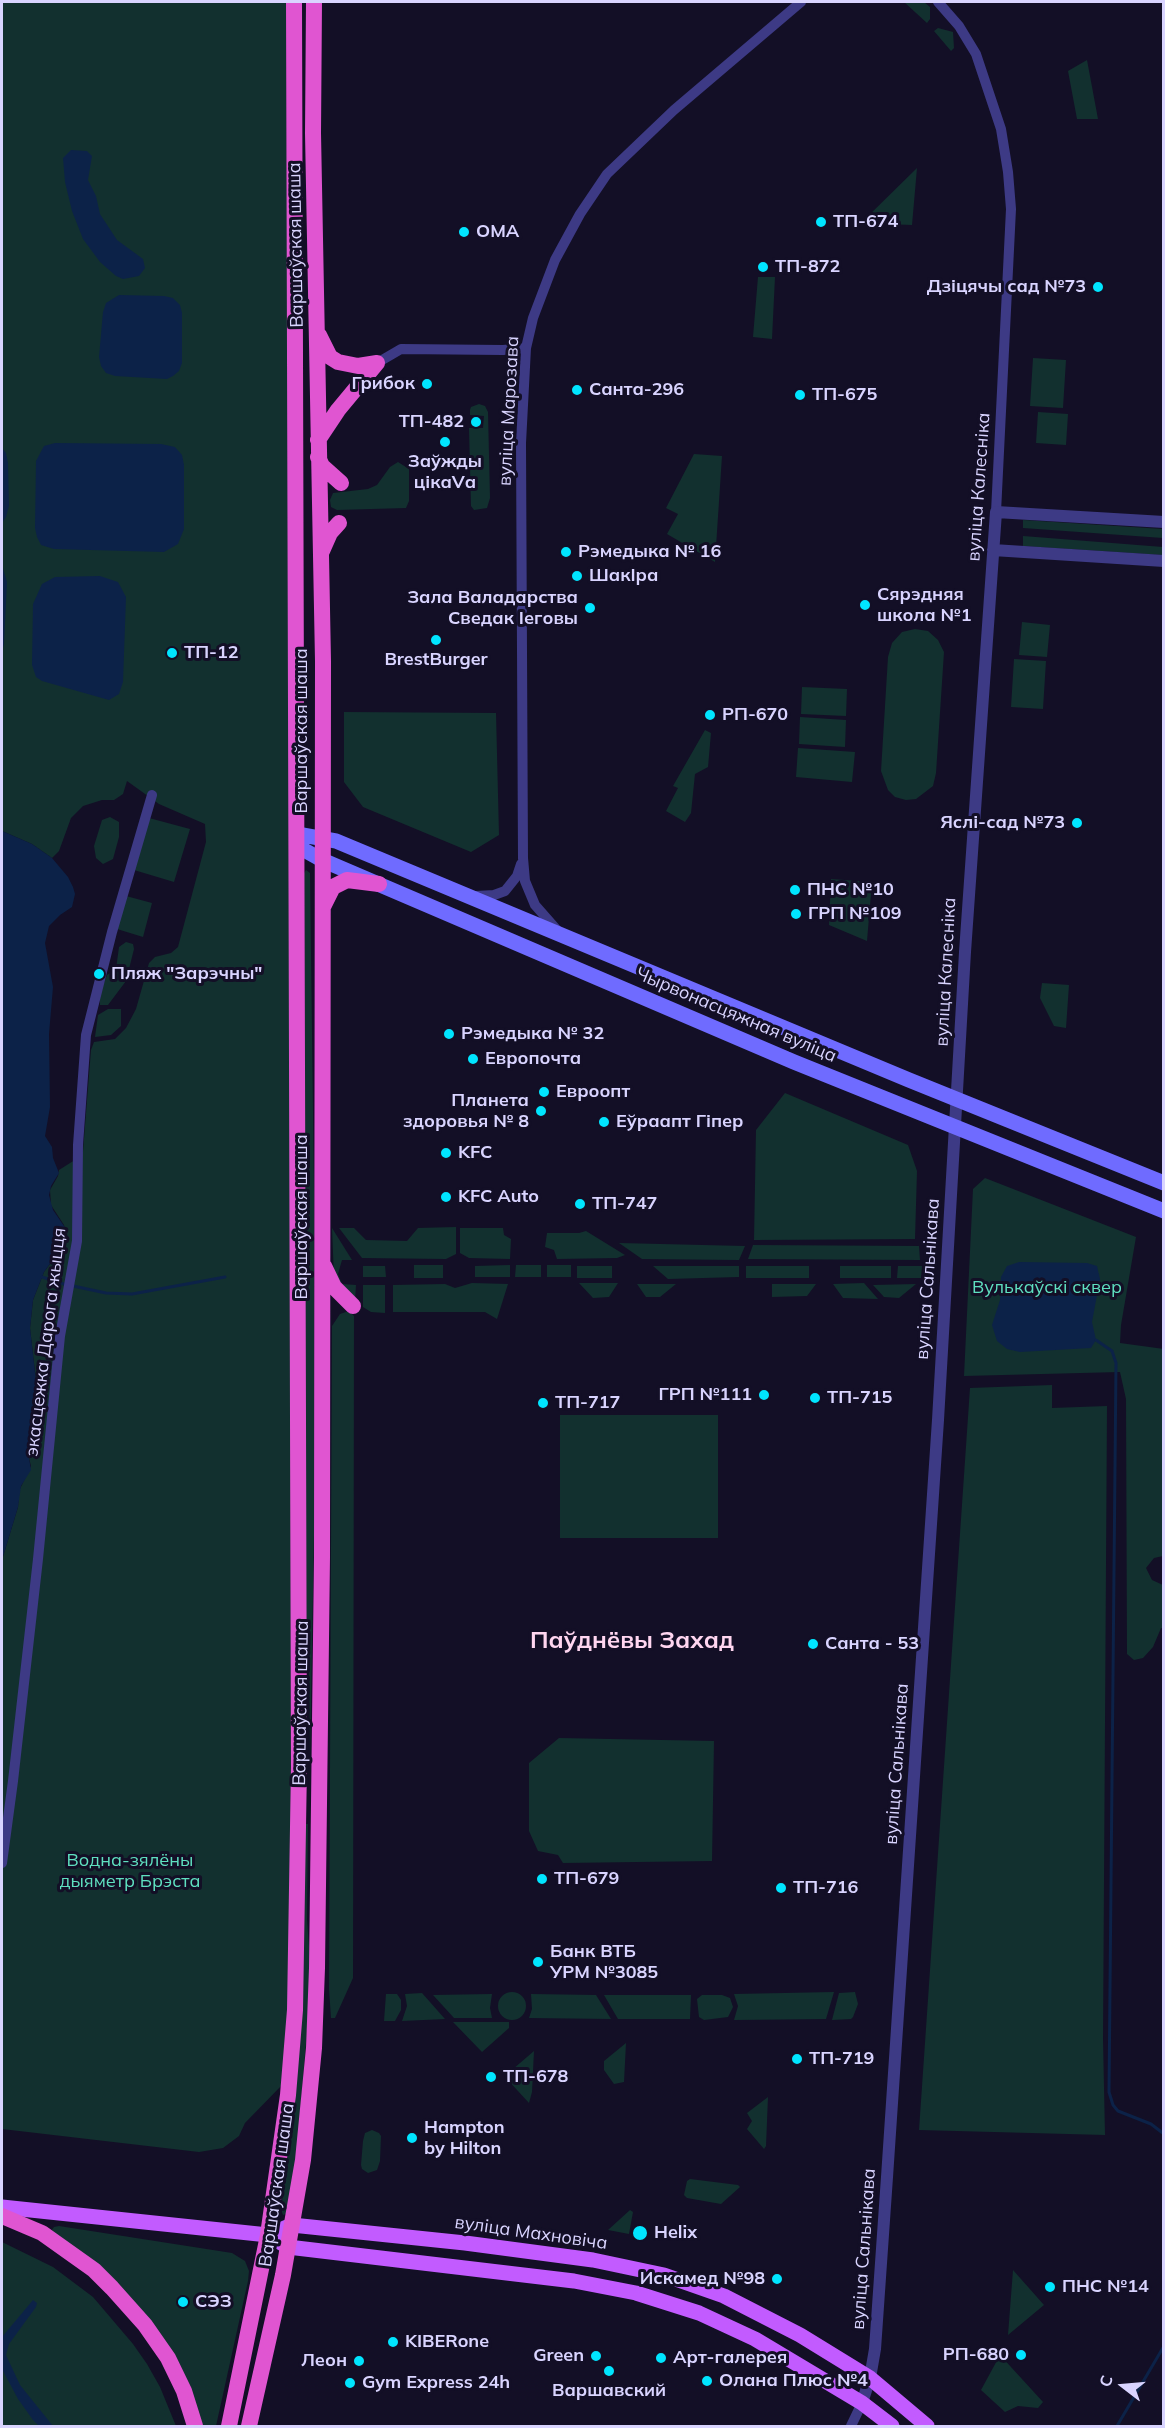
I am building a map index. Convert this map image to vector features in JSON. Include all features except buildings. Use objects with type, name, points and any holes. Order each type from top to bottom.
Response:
[{"type":"highway","name":"Варшаўская шаша","points":[[228,2427],[268,2235],[288,2095],[295,2010],[298,1766],[294,2]]},
{"type":"highway","name":"Варшаўская шаша","points":[[249,2427],[292,2225],[303,2160],[314,2048],[320,1766],[323,661],[318,448],[314,2]]},
{"type":"highway","points":[[317,328],[330,357],[338,362],[358,366],[377,363]]},
{"type":"highway","points":[[341,483],[322,466],[318,448],[338,410],[377,363]]},
{"type":"highway","points":[[320,555],[330,533],[339,523]]},
{"type":"highway","points":[[322,910],[333,888],[347,880],[379,884]]},
{"type":"highway","points":[[321,1260],[334,1287],[353,1306],[335,1312],[329,1317],[322,1332]]},
{"type":"highway","points":[[298,1766],[320,1766]]},
{"type":"highway","points":[[298,1819],[319,1819]]},
{"type":"highway","points":[[2,2216],[42,2233],[94,2270],[112,2288],[145,2325],[168,2358],[184,2391],[195,2427]]},
{"type":"main road","name":"Чырвонасцяжная вуліца","points":[[297,840],[322,837],[957,1100],[1164,1183]]},
{"type":"main road","name":"Чырвонасцяжная вуліца","points":[[297,840],[322,860],[561,963],[956,1128],[1164,1211]]},
{"type":"main road","name":"вуліца Махновіча","points":[[2,2207],[268,2235],[288,2247],[574,2281],[636,2293],[699,2313],[755,2339],[862,2403],[892,2427]]},
{"type":"main road","name":"вуліца Махновіча","points":[[268,2235],[292,2225],[570,2257],[664,2275],[708,2290],[756,2311],[807,2339],[870,2378],[927,2427]]},
{"type":"street","name":"вуліца Марозава","points":[[567,938],[547,921],[535,905],[525,880],[523,858],[521,442],[526,348],[537,305],[555,260],[580,214],[607,174],[674,110],[801,2]]},
{"type":"street","name":"вуліца Калесніка","points":[[938,2],[959,26],[976,54],[1001,129],[1011,209],[996,512],[965,941],[957,1100]]},
{"type":"street","points":[[377,363],[401,349],[504,350],[526,348]]},
{"type":"street","points":[[996,512],[1164,522]]},
{"type":"street","points":[[993,550],[1164,561]]},
{"type":"street","name":"экасцежка Дарога жыцця","points":[[2,1863],[37,1571],[60,1336],[77,1241],[78,1145],[86,1035],[112,932],[152,795]]},
{"type":"street","name":"вуліца Марозава","points":[[464,895],[487,896],[504,891],[517,876],[523,858]]},
{"type":"street","name":"вуліца Сальнікава","points":[[851,2427],[870,2378],[875,2349],[957,1100]]},
{"type":"green space","name":"Водна-зялёны дыяметр Брэста","points":[[2,2],[286,2],[294,1625],[290,1988],[283,2084],[245,2123],[239,2136],[223,2148],[199,2152],[2,2129],[2,1560],[18,1507],[19,1491],[31,1466],[29,1458],[38,1399],[30,1328],[33,1300],[44,1272],[68,1240],[64,1225],[51,1205],[50,1190],[59,1170],[78,1158],[83,1151],[91,1050],[94,1042],[115,1039],[126,1028],[136,1009],[149,963],[155,957],[171,953],[178,947],[206,842],[205,824],[159,804],[127,781],[123,794],[114,800],[102,800],[83,806],[71,818],[59,851],[52,858],[32,844],[2,831]]},
{"type":"green space","points":[[904,2],[924,2],[930,7],[930,19],[927,23]]},
{"type":"green space","points":[[938,28],[953,32],[954,48],[951,51],[934,31]]},
{"type":"green space","points":[[1087,60],[1098,119],[1077,119],[1068,71]]},
{"type":"green space","points":[[917,168],[912,225],[861,223]]},
{"type":"green space","points":[[758,277],[775,277],[772,339],[753,337]]},
{"type":"green space","points":[[1033,358],[1066,360],[1063,408],[1030,406]]},
{"type":"green space","points":[[479,404],[485,406],[488,412],[490,498],[487,508],[474,510],[471,506],[469,428],[483,428],[484,416],[470,415],[471,407]]},
{"type":"green space","points":[[1038,412],[1068,414],[1066,445],[1036,443]]},
{"type":"green space","points":[[694,454],[722,456],[715,562],[667,534],[678,514],[666,508]]},
{"type":"green space","points":[[398,462],[409,469],[409,501],[406,508],[337,510],[331,507],[330,500],[333,493],[368,489],[377,485],[390,467]]},
{"type":"green space","points":[[1023,520],[1163,529],[1163,538],[1023,528]]},
{"type":"green space","points":[[1023,536],[1163,547],[1163,555],[1023,546]]},
{"type":"green space","points":[[1022,622],[1050,625],[1047,657],[1019,655]]},
{"type":"green space","points":[[915,629],[928,631],[938,640],[944,652],[936,773],[933,786],[916,799],[906,800],[895,797],[888,790],[881,771],[888,657],[892,643],[902,632]]},
{"type":"green space","points":[[1014,659],[1046,661],[1043,709],[1011,707]]},
{"type":"green space","points":[[802,687],[847,689],[846,716],[801,714]]},
{"type":"green space","points":[[344,712],[496,713],[499,835],[471,852],[363,807],[344,782]]},
{"type":"green space","points":[[800,717],[846,720],[845,747],[799,744]]},
{"type":"green space","points":[[705,730],[711,733],[708,767],[695,774],[691,813],[685,822],[666,811],[678,788],[673,786]]},
{"type":"green space","points":[[798,748],[855,752],[852,782],[796,777]]},
{"type":"green space","points":[[110,817],[119,822],[119,837],[113,859],[103,864],[96,858],[94,846],[102,820]]},
{"type":"green space","points":[[149,818],[190,829],[174,882],[134,870]]},
{"type":"green space","points":[[306,870],[310,873],[314,1191],[314,1536],[310,1759],[309,1658],[306,1640],[304,873]]},
{"type":"green space","points":[[831,879],[872,882],[867,941],[829,925]]},
{"type":"green space","points":[[126,896],[152,903],[143,937],[117,929]]},
{"type":"green space","points":[[126,942],[133,944],[134,949],[126,981],[108,1005],[100,1005],[100,993],[107,975],[116,969],[119,947]]},
{"type":"green space","points":[[1042,983],[1069,985],[1066,1028],[1054,1026],[1040,998]]},
{"type":"green space","points":[[108,1009],[121,1009],[121,1026],[111,1035],[95,1037],[98,1015]]},
{"type":"green space","points":[[785,1093],[908,1145],[917,1171],[915,1239],[754,1240],[756,1130]]},
{"type":"green space","name":"Вулькаўскі сквер","points":[[985,1178],[1136,1237],[1120,1343],[1164,1349],[1163,1556],[1154,1558],[1146,1568],[1152,1580],[1163,1585],[1163,1628],[1153,1647],[1143,1658],[1134,1660],[1127,1654],[1126,1399],[1120,1372],[964,1376],[973,1189]]},
{"type":"green space","points":[[456,1227],[456,1254],[446,1259],[362,1258],[339,1228],[354,1228],[366,1240],[407,1241],[418,1228]]},
{"type":"green space","points":[[332,1228],[352,1260],[342,1260],[338,1274],[342,1284],[356,1285],[355,1301],[334,1278]]},
{"type":"green space","points":[[460,1228],[503,1228],[504,1235],[511,1239],[510,1259],[469,1258],[460,1253]]},
{"type":"green space","points":[[586,1231],[625,1255],[617,1258],[557,1259],[554,1250],[545,1247],[547,1233]]},
{"type":"green space","points":[[619,1243],[745,1246],[739,1260],[642,1259]]},
{"type":"green space","points":[[753,1245],[919,1246],[920,1260],[748,1259]]},
{"type":"green space","points":[[414,1265],[443,1265],[443,1278],[414,1278]]},
{"type":"green space","points":[[510,1265],[510,1277],[475,1277],[475,1266]]},
{"type":"green space","points":[[516,1265],[541,1265],[541,1277],[515,1277]]},
{"type":"green space","points":[[547,1265],[571,1265],[571,1277],[547,1277]]},
{"type":"green space","points":[[363,1266],[385,1266],[386,1277],[363,1277]]},
{"type":"green space","points":[[577,1266],[612,1266],[612,1278],[577,1278]]},
{"type":"green space","points":[[653,1266],[739,1266],[739,1277],[668,1279]]},
{"type":"green space","points":[[746,1266],[809,1266],[809,1278],[746,1278]]},
{"type":"green space","points":[[840,1266],[891,1266],[891,1278],[840,1278]]},
{"type":"green space","points":[[898,1266],[922,1266],[921,1278],[897,1278]]},
{"type":"green space","points":[[472,1283],[508,1284],[497,1319],[485,1312],[393,1312],[393,1285],[445,1284],[455,1288]]},
{"type":"green space","points":[[579,1283],[618,1283],[609,1297],[593,1298]]},
{"type":"green space","points":[[864,1283],[878,1299],[843,1298],[833,1284]]},
{"type":"green space","points":[[637,1284],[676,1284],[660,1297],[646,1297]]},
{"type":"green space","points":[[772,1284],[816,1284],[807,1296],[772,1297]]},
{"type":"green space","points":[[916,1284],[899,1298],[884,1297],[873,1285]]},
{"type":"green space","points":[[363,1285],[385,1285],[385,1313],[371,1312],[363,1307]]},
{"type":"green space","points":[[349,1311],[354,1316],[353,1978],[335,2018],[331,2018],[329,1989],[332,1326],[340,1314]]},
{"type":"green space","points":[[1052,1385],[1052,1408],[1107,1406],[1103,2039],[1105,2135],[919,2130],[970,1388]]},
{"type":"green space","points":[[560,1415],[718,1415],[718,1538],[560,1538]]},
{"type":"green space","points":[[559,1738],[714,1741],[712,1861],[563,1863],[558,1855],[538,1851],[529,1831],[529,1763]]},
{"type":"green space","points":[[305,1824],[308,1824],[307,1920],[310,1959],[308,2019],[296,2162],[286,2214],[283,2215],[281,2209],[295,2096]]},
{"type":"green space","points":[[512,1992],[522,1996],[526,2006],[522,2016],[512,2020],[502,2016],[498,2006],[502,1996]]},
{"type":"green space","points":[[834,1992],[826,2019],[734,2020],[738,2006],[734,1994]]},
{"type":"green space","points":[[855,1992],[858,2004],[853,2017],[832,2020],[839,1993]]},
{"type":"green space","points":[[422,1993],[445,2019],[402,2021],[407,2006],[405,1994]]},
{"type":"green space","points":[[386,1994],[397,1994],[401,2000],[401,2010],[395,2021],[384,2021]]},
{"type":"green space","points":[[492,1994],[490,2008],[492,2018],[454,2018],[433,1995]]},
{"type":"green space","points":[[531,1994],[596,1995],[611,2019],[529,2018],[532,2009]]},
{"type":"green space","points":[[604,1995],[691,1995],[690,2019],[618,2019]]},
{"type":"green space","points":[[702,1995],[722,1995],[730,1998],[733,2007],[728,2017],[704,2020],[699,2017],[697,1999]]},
{"type":"green space","points":[[453,2022],[509,2022],[509,2028],[482,2052]]},
{"type":"green space","points":[[626,2043],[624,2082],[614,2084],[604,2070],[604,2061]]},
{"type":"green space","points":[[534,2051],[532,2092],[529,2103],[506,2078],[506,2075]]},
{"type":"green space","points":[[768,2097],[764,2149],[747,2129],[752,2121],[747,2113]]},
{"type":"green space","points":[[372,2130],[381,2136],[380,2161],[377,2170],[368,2173],[362,2169],[361,2165],[363,2141],[365,2133]]},
{"type":"green space","points":[[690,2179],[740,2187],[721,2204],[687,2198],[684,2195],[687,2181]]},
{"type":"green space","points":[[630,2210],[633,2212],[629,2234],[608,2230]]},
{"type":"green space","points":[[54,2227],[232,2253],[245,2261],[249,2271],[248,2281],[216,2426],[203,2426],[174,2357],[51,2231]]},
{"type":"green space","points":[[2,2242],[53,2267],[93,2297],[147,2364],[160,2387],[176,2426],[2,2426]]},
{"type":"green space","points":[[1013,2270],[1044,2305],[1008,2335]]},
{"type":"green space","points":[[1000,2355],[1043,2402],[1038,2408],[1018,2406],[1005,2412],[981,2390]]},
{"type":"water","points":[[71,150],[87,151],[92,156],[88,180],[96,196],[100,214],[117,240],[143,259],[145,268],[139,276],[123,279],[116,276],[100,262],[83,239],[72,211],[65,182],[63,158]]},
{"type":"water","points":[[119,295],[164,296],[173,298],[180,305],[182,363],[179,371],[173,376],[167,379],[115,376],[106,373],[101,366],[99,357],[103,312],[106,303]]},
{"type":"water","points":[[55,443],[161,444],[175,447],[182,455],[184,465],[184,529],[178,544],[164,552],[54,549],[41,545],[35,528],[36,461],[44,446]]},
{"type":"water","points":[[2,448],[6,453],[8,463],[9,506],[2,523]]},
{"type":"water","points":[[2,565],[7,582],[2,652]]},
{"type":"water","points":[[100,576],[118,582],[126,597],[123,682],[119,694],[109,700],[42,681],[36,677],[32,665],[33,604],[42,584],[55,577]]},
{"type":"water","points":[[2,831],[32,844],[52,858],[68,877],[75,894],[72,907],[49,926],[45,943],[53,987],[49,1034],[50,1107],[45,1136],[52,1147],[53,1158],[59,1173],[51,1186],[49,1195],[53,1210],[66,1229],[67,1240],[44,1272],[33,1300],[30,1328],[38,1399],[29,1458],[31,1470],[21,1486],[18,1507],[2,1560]]},
{"type":"water","points":[[1019,1262],[1087,1263],[1097,1266],[1100,1279],[1092,1322],[1096,1340],[1091,1348],[1020,1352],[1007,1349],[997,1341],[992,1325],[1000,1300],[1001,1277],[1007,1266]]},
{"type":"water","points":[[33,2300],[37,2303],[36,2307],[9,2344],[6,2355],[20,2385],[53,2426],[39,2426],[33,2420],[18,2399],[2,2369],[2,2337]]},
{"type":"waterway","points":[[42,1277],[67,1285]]},
{"type":"waterway","points":[[73,1286],[106,1293],[132,1294],[225,1277]]},
{"type":"waterway","points":[[1096,1340],[1112,1351],[1116,1363],[1109,2092],[1113,2105],[1118,2111],[1151,2124],[1164,2134]]},
{"type":"waterway","points":[[1117,2426],[1164,2346]]},
{"type":"place","name":"ТП-674","points":[[821,222]]},
{"type":"place","name":"ОМА","points":[[464,232]]},
{"type":"place","name":"ТП-872","points":[[763,267]]},
{"type":"place","name":"Дзіцячы сад №73","points":[[1098,287]]},
{"type":"place","name":"Грибок","points":[[427,384]]},
{"type":"place","name":"Санта-296","points":[[577,390]]},
{"type":"place","name":"ТП-675","points":[[800,395]]},
{"type":"place","name":"ТП-482","points":[[476,422]]},
{"type":"place","name":"Заўжды цікаVа","points":[[445,442]]},
{"type":"place","name":"Рэмедыка № 16","points":[[566,552]]},
{"type":"place","name":"ШакІра","points":[[577,576]]},
{"type":"place","name":"Сярэдняя школа №1","points":[[865,605]]},
{"type":"place","name":"Зала Валадарства Сведак Іеговы","points":[[590,608]]},
{"type":"place","name":"BrestBurger","points":[[436,640]]},
{"type":"place","name":"ТП-12","points":[[172,653]]},
{"type":"place","name":"РП-670","points":[[710,715]]},
{"type":"place","name":"Яслі-сад №73","points":[[1077,823]]},
{"type":"place","name":"ПНС №10","points":[[795,890]]},
{"type":"place","name":"ГРП №109","points":[[796,914]]},
{"type":"place","name":"Пляж \"Зарэчны\"","points":[[99,974]]},
{"type":"place","name":"Рэмедыка № 32","points":[[449,1034]]},
{"type":"place","name":"Европочта","points":[[473,1059]]},
{"type":"place","name":"Евроопт","points":[[544,1092]]},
{"type":"place","name":"Планета здоровья № 8","points":[[541,1111]]},
{"type":"place","name":"Еўраапт Гіпер","points":[[604,1122]]},
{"type":"place","name":"KFC","points":[[446,1153]]},
{"type":"place","name":"KFC Auto","points":[[446,1197]]},
{"type":"place","name":"ТП-747","points":[[580,1204]]},
{"type":"place","name":"ГРП №111","points":[[764,1395]]},
{"type":"place","name":"ТП-715","points":[[815,1398]]},
{"type":"place","name":"ТП-717","points":[[543,1403]]},
{"type":"place","name":"Санта - 53","points":[[813,1644]]},
{"type":"place","name":"ТП-679","points":[[542,1879]]},
{"type":"place","name":"ТП-716","points":[[781,1888]]},
{"type":"place","name":"Банк ВТБ УРМ №3085","points":[[538,1962]]},
{"type":"place","name":"ТП-719","points":[[797,2059]]},
{"type":"place","name":"ТП-678","points":[[491,2077]]},
{"type":"place","name":"Hampton by Hilton","points":[[412,2138]]},
{"type":"place","name":"Helix","points":[[640,2233]]},
{"type":"place","name":"Искамед №98","points":[[777,2279]]},
{"type":"place","name":"ПНС №14","points":[[1050,2287]]},
{"type":"place","name":"СЭЗ","points":[[183,2302]]},
{"type":"place","name":"KIBERone","points":[[393,2342]]},
{"type":"place","name":"РП-680","points":[[1021,2355]]},
{"type":"place","name":"Green","points":[[596,2356]]},
{"type":"place","name":"Арт-галерея","points":[[661,2358]]},
{"type":"place","name":"Леон","points":[[359,2361]]},
{"type":"place","name":"Варшавский","points":[[609,2371]]},
{"type":"place","name":"Олана Плюс №4","points":[[707,2381]]},
{"type":"place","name":"Gym Express 24h","points":[[350,2383]]},
{"type":"district","name":"Паўднёвы Захад","points":[[632,1641]]}]
